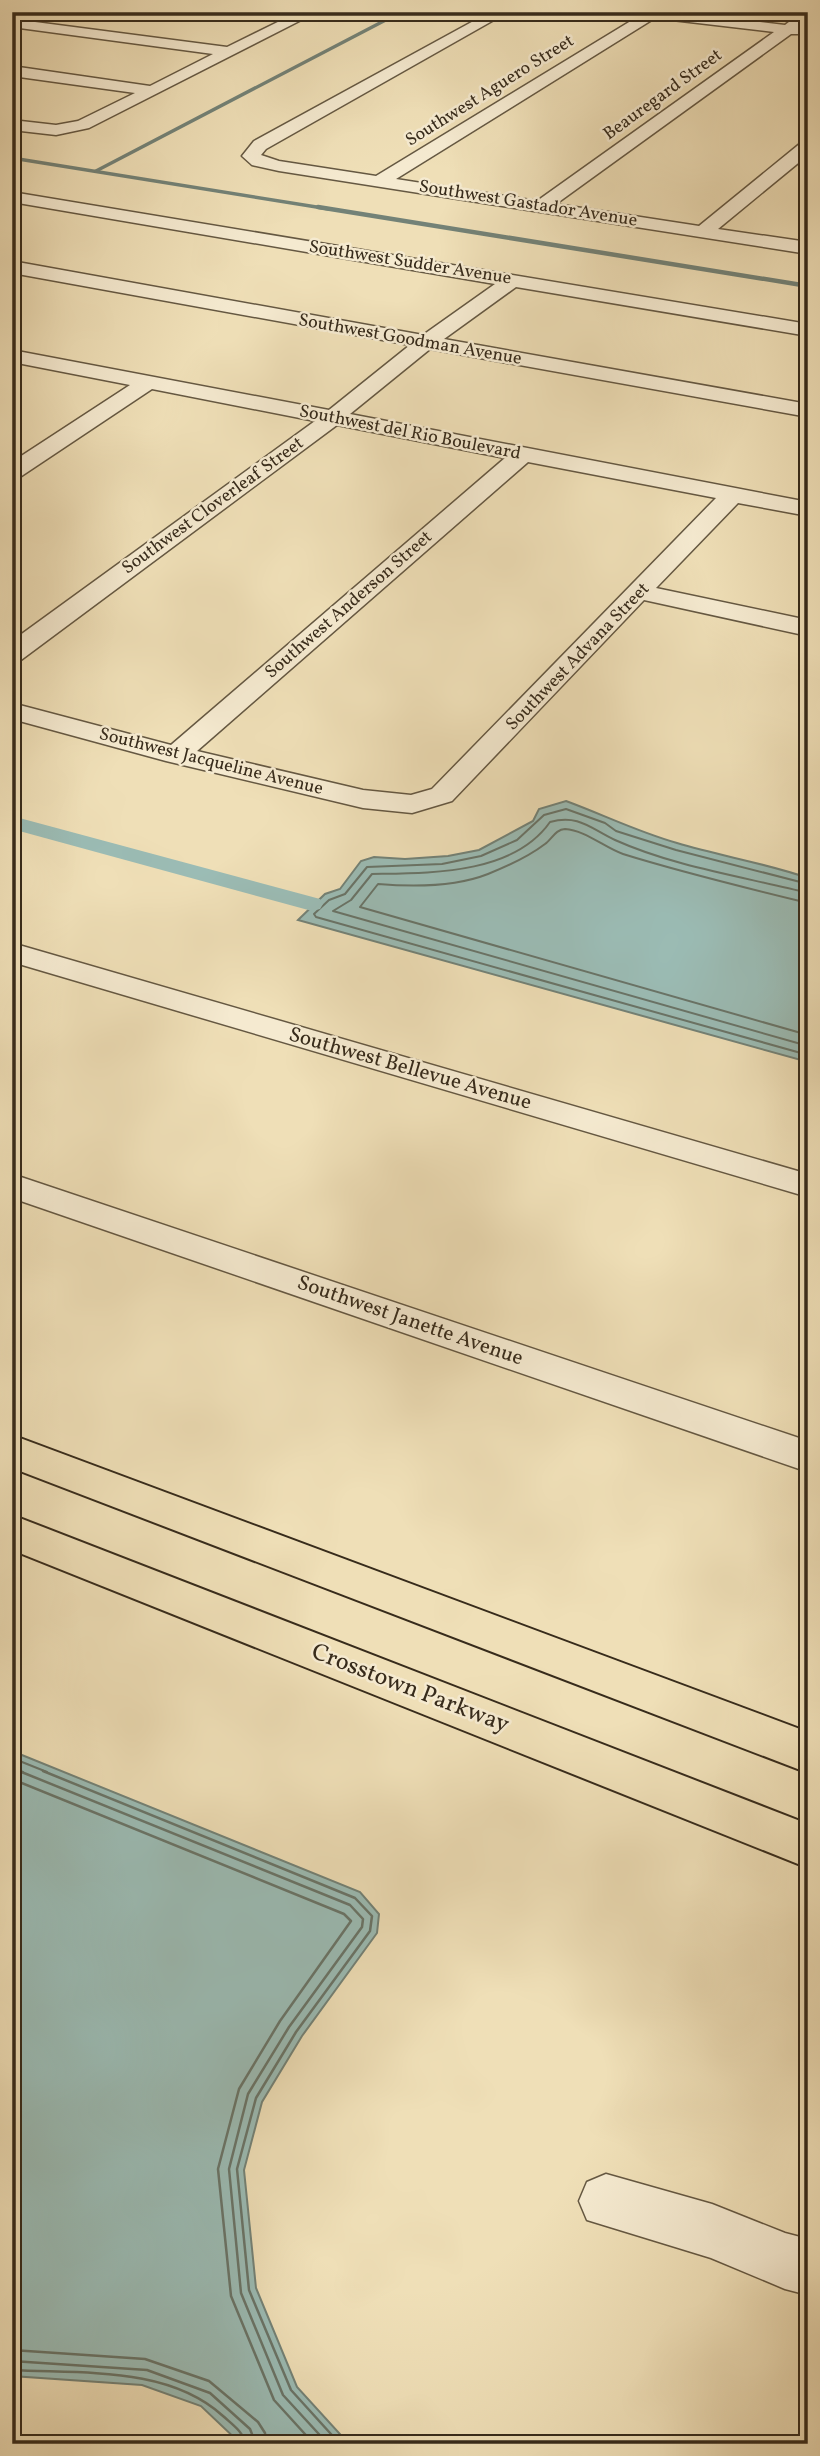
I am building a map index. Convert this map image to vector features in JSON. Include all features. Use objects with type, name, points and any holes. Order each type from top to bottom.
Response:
[{"type":"main road","points":[[12,1451],[808,1753]]},
{"type":"main road","name":"Crosstown Parkway","points":[[12,1532],[808,1846]]},
{"type":"street","points":[[251,156],[260,145],[501,12]]},
{"type":"street","points":[[650,13],[808,32]]},
{"type":"street","name":"Southwest Aguero Street","points":[[380,181],[650,13]]},
{"type":"street","points":[[275,15],[303,15]]},
{"type":"street","points":[[12,125],[56,130],[83,125],[303,15]]},
{"type":"street","name":"Beauregard Street","points":[[541,206],[808,15]]},
{"type":"street","points":[[12,23],[229,52]]},
{"type":"street","points":[[12,71],[153,91]]},
{"type":"street","points":[[704,232],[808,146]]},
{"type":"street","name":"Southwest Gastador Avenue","points":[[251,156],[268,164],[808,248]]},
{"type":"street","name":"Southwest Sudder Avenue","points":[[12,197],[808,330]]},
{"type":"street","name":"Southwest Goodman Avenue","points":[[12,267],[808,411]]},
{"type":"street","name":"Southwest Cloverleaf Street","points":[[12,654],[334,417],[425,343],[513,280]]},
{"type":"street","name":"Southwest del Rio Boulevard","points":[[12,356],[808,509]]},
{"type":"street","points":[[12,472],[149,382]]},
{"type":"street","name":"Southwest Anderson Street","points":[[176,755],[522,455]]},
{"type":"street","name":"Southwest Advana Street","points":[[412,804],[442,795],[733,494]]},
{"type":"street","points":[[641,592],[808,628]]},
{"type":"street","name":"Southwest Jacqueline Avenue","points":[[12,711],[176,755],[363,799],[412,804]]},
{"type":"street","name":"Southwest Bellevue Avenue","points":[[12,952],[808,1186]]},
{"type":"street","name":"Southwest Janette Avenue","points":[[12,1185],[808,1457]]},
{"type":"street","points":[[606,2201],[712,2231],[785,2261],[808,2267]]},
{"type":"water","points":[[566,801],[663,839],[808,878],[808,1062],[298,920],[325,894],[340,889],[361,861],[374,857],[405,859],[448,856],[479,850],[533,821],[539,809]]},
{"type":"water","points":[[12,1751],[360,1892],[379,1914],[377,1933],[302,2036],[262,2102],[244,2170],[256,2288],[297,2387],[349,2444],[241,2444],[201,2406],[142,2385],[12,2376]]},
{"type":"waterway","points":[[96,171],[401,12]]},
{"type":"waterway","points":[[12,158],[329,209]]},
{"type":"waterway","points":[[318,207],[808,286]]},
{"type":"waterway","points":[[12,822],[312,904]]}]
